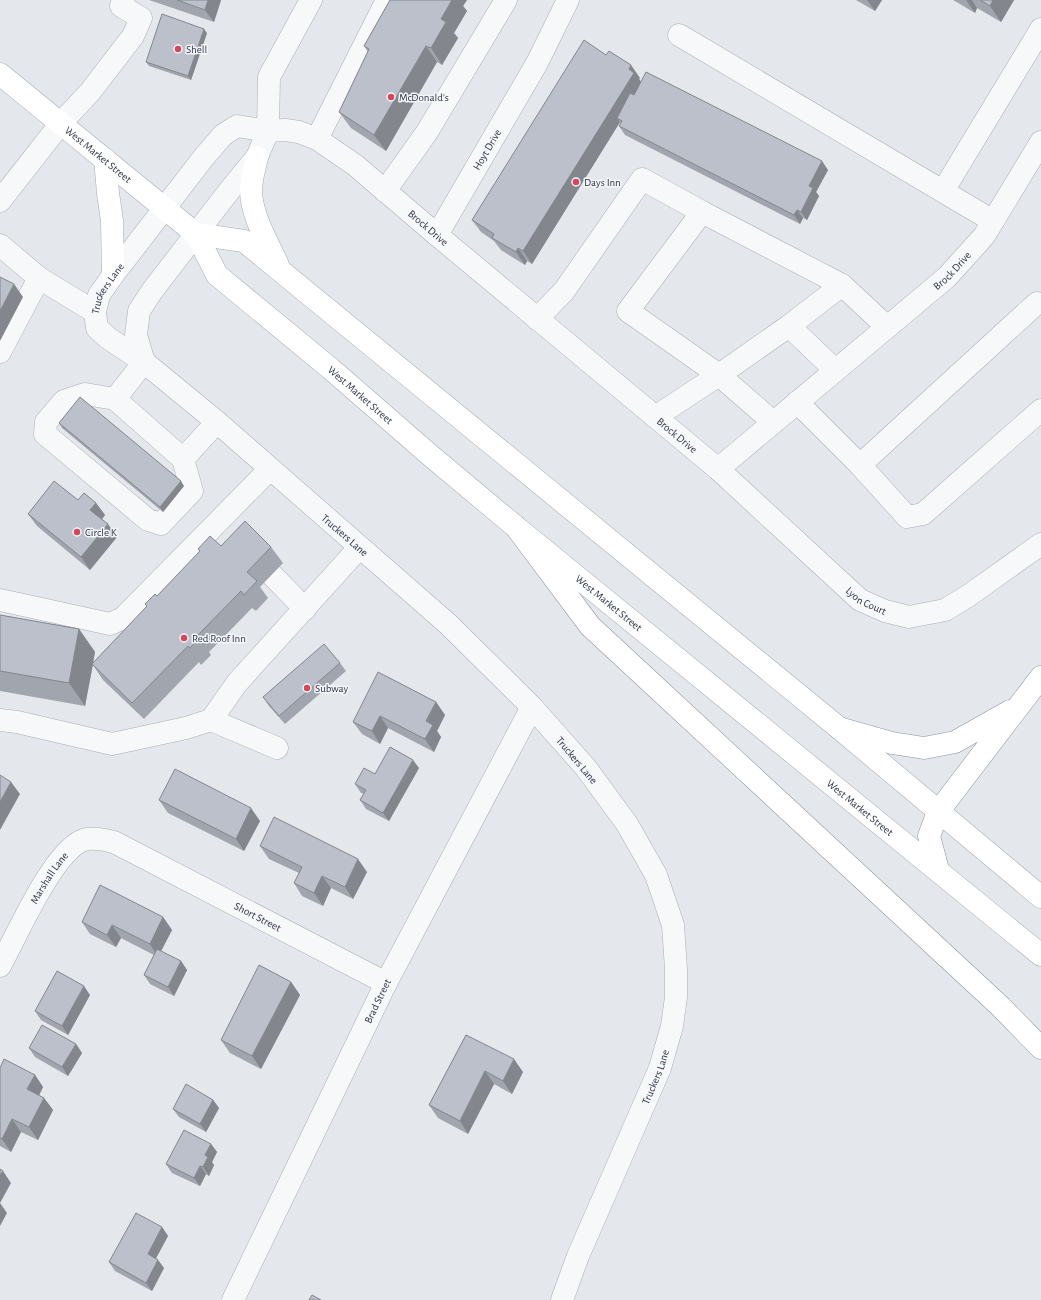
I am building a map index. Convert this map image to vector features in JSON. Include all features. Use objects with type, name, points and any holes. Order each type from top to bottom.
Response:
[{"type":"main road","name":"West Market Street","points":[[0,74],[196,234],[217,275],[331,369],[516,527],[1041,955]]},
{"type":"main road","points":[[258,157],[250,189],[252,202],[259,225],[280,270]]},
{"type":"main road","points":[[105,159],[112,221],[113,275]]},
{"type":"main road","points":[[196,234],[244,241],[839,728],[1041,897]]},
{"type":"main road","points":[[516,527],[590,626],[1001,1007],[1041,1048]]},
{"type":"main road","points":[[938,870],[929,836],[938,812],[1041,677]]},
{"type":"main road","points":[[839,728],[892,743],[924,748],[955,742],[1018,706]]},
{"type":"street","points":[[0,201],[61,123],[90,92],[133,36],[141,18],[121,6],[123,0]]},
{"type":"street","points":[[115,399],[144,362],[136,335],[139,311],[152,291],[196,234],[258,157],[268,131],[269,77],[311,0]]},
{"type":"street","points":[[317,139],[387,0]]},
{"type":"street","points":[[386,191],[427,132],[506,0]]},
{"type":"street","name":"Hoyt Drive","points":[[436,235],[537,63],[568,0]]},
{"type":"street","points":[[943,191],[1041,28]]},
{"type":"street","points":[[679,35],[993,221]]},
{"type":"street","name":"Brock Drive","points":[[164,208],[223,135],[238,126],[268,131],[285,130],[298,132],[317,139],[355,165],[436,235],[718,468],[947,277],[984,236],[1041,142]]},
{"type":"street","points":[[537,318],[564,291],[642,179],[842,285],[887,327]]},
{"type":"street","name":"Truckers Lane","points":[[164,208],[99,295],[95,312],[97,328],[108,338],[144,362],[217,422],[359,548],[448,624],[532,707],[586,768],[626,824],[656,875],[672,925],[676,969],[676,997],[672,1026],[660,1068],[578,1256],[562,1300]]},
{"type":"street","points":[[702,212],[628,311],[718,376],[773,422]]},
{"type":"street","points":[[0,245],[39,278],[95,312]]},
{"type":"street","points":[[0,352],[39,278]]},
{"type":"street","points":[[655,417],[718,376],[789,326],[842,285]]},
{"type":"street","points":[[860,465],[1040,300]]},
{"type":"street","points":[[789,326],[835,370]]},
{"type":"street","points":[[84,394],[115,399],[183,459],[192,491],[161,524],[148,520],[45,434],[46,422],[64,401],[84,394]]},
{"type":"street","points":[[797,402],[860,465],[907,517],[923,514],[1041,410]]},
{"type":"street","points":[[183,459],[217,422]]},
{"type":"street","name":"Lyon Court","points":[[718,468],[860,600],[885,612],[909,617],[945,610],[968,596],[1041,544]]},
{"type":"street","points":[[0,600],[110,624],[123,618],[270,469]]},
{"type":"street","points":[[216,523],[234,539]]},
{"type":"street","points":[[0,720],[17,722],[112,744],[186,728],[211,720],[237,683],[306,609],[359,548]]},
{"type":"street","points":[[272,575],[306,609]]},
{"type":"street","name":"Brad Street","points":[[233,1300],[386,983],[532,707]]},
{"type":"street","points":[[211,720],[277,748]]},
{"type":"street","name":"Marshall Lane","points":[[0,966],[46,879],[70,849],[82,841],[91,838],[114,842],[130,850]]},
{"type":"street","name":"Short Street","points":[[130,850],[386,983]]},
{"type":"building","points":[[177,0],[208,0],[205,10]]},
{"type":"building","points":[[390,0],[452,0],[441,19],[446,22],[431,48],[426,46],[374,135],[339,112],[369,49],[364,46]]},
{"type":"building","points":[[980,0],[993,0],[990,6]]},
{"type":"building","name":"Shell","points":[[162,14],[204,29],[188,76],[146,62]]},
{"type":"building","points":[[584,40],[606,55],[609,51],[631,65],[629,69],[634,73],[523,251],[518,248],[516,252],[492,238],[494,234],[472,220]]},
{"type":"building","points":[[646,72],[822,161],[809,186],[813,188],[801,212],[797,210],[794,215],[619,126],[622,121],[617,118],[630,93],[634,95]]},
{"type":"building","points":[[0,277],[14,284],[0,311]]},
{"type":"building","points":[[80,397],[181,481],[160,507],[59,423]]},
{"type":"building","name":"Circle K","points":[[54,481],[78,500],[84,493],[96,503],[90,510],[108,524],[81,557],[28,514]]},
{"type":"building","name":"Red Roof Inn","points":[[245,521],[271,547],[247,572],[257,581],[244,595],[241,591],[197,636],[199,638],[190,648],[188,646],[132,703],[92,664],[147,606],[145,604],[155,594],[157,596],[200,551],[198,549],[210,536],[221,546]]},
{"type":"building","points":[[0,615],[79,629],[69,683],[0,671]]},
{"type":"building","points":[[324,644],[340,663],[279,716],[263,697]]},
{"type":"building","points":[[378,672],[436,702],[426,721],[433,725],[425,739],[380,716],[372,731],[353,722]]},
{"type":"building","points":[[390,747],[413,760],[383,813],[360,800],[366,790],[355,784],[364,768],[375,774]]},
{"type":"building","points":[[175,769],[251,808],[236,839],[159,800]]},
{"type":"building","points":[[0,775],[11,782],[0,802]]},
{"type":"building","points":[[274,817],[358,859],[345,887],[322,876],[314,893],[294,883],[302,867],[260,846]]},
{"type":"building","points":[[100,885],[163,917],[150,944],[112,925],[107,935],[82,922]]},
{"type":"building","points":[[157,949],[181,961],[168,987],[144,975]]},
{"type":"building","points":[[259,965],[291,982],[252,1056],[221,1040]]},
{"type":"building","points":[[57,971],[84,986],[62,1026],[35,1011]]},
{"type":"building","points":[[42,1025],[76,1044],[62,1067],[29,1048]]},
{"type":"building","points":[[466,1035],[514,1059],[503,1081],[485,1071],[460,1121],[429,1105]]},
{"type":"building","points":[[4,1059],[35,1075],[27,1089],[44,1098],[29,1127],[12,1119],[2,1139],[0,1138],[0,1068]]},
{"type":"building","points":[[186,1084],[213,1100],[200,1124],[173,1109]]},
{"type":"building","points":[[184,1130],[211,1144],[205,1155],[208,1157],[203,1167],[200,1166],[194,1178],[166,1164]]},
{"type":"building","points":[[136,1213],[162,1227],[148,1254],[158,1260],[146,1283],[109,1262]]},
{"type":"building","points":[[312,1295],[321,1300],[309,1300]]},
{"type":"place","name":"Shell","points":[[178,49]]},
{"type":"place","name":"McDonald's","points":[[391,97]]},
{"type":"place","name":"Days Inn","points":[[576,182]]},
{"type":"place","name":"Circle K","points":[[77,532]]},
{"type":"place","name":"Red Roof Inn","points":[[184,638]]},
{"type":"place","name":"Subway","points":[[307,688]]}]
